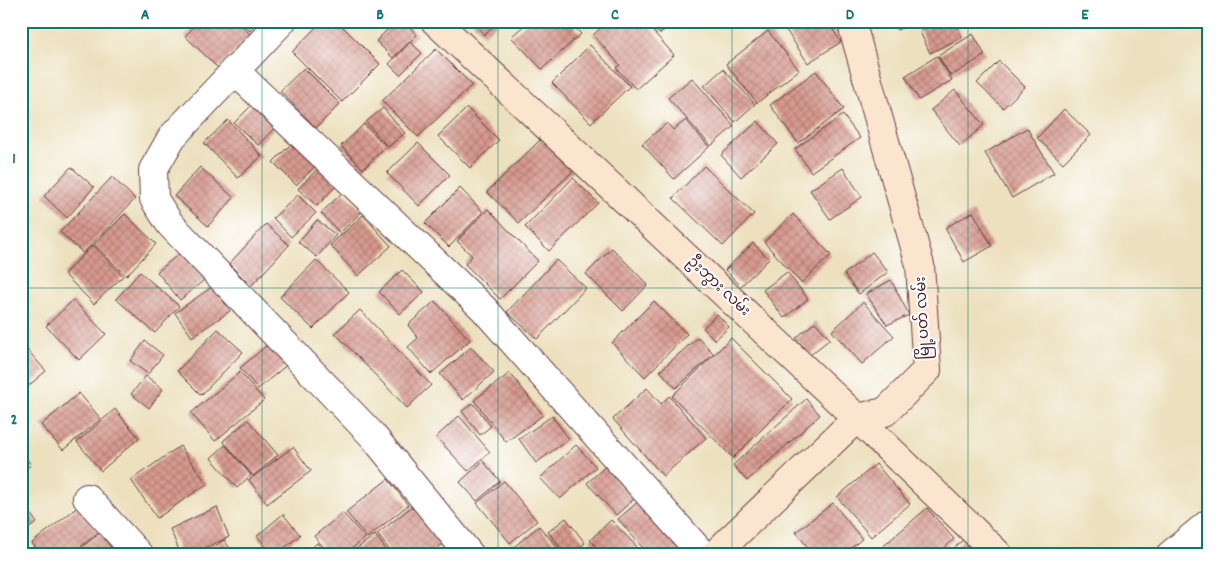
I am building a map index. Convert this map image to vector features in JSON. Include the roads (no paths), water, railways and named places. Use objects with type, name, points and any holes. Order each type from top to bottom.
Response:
[{"type":"street","points":[[282,21],[172,137],[153,170],[154,198],[170,224],[372,435],[470,555]]},
{"type":"street","name":"ဦးဘွား လမ်း","points":[[435,21],[857,418],[999,555]]},
{"type":"street","name":"မြို့ပတ် လမ်း","points":[[851,21],[920,265],[926,370],[884,412],[857,418]]},
{"type":"street","points":[[234,70],[484,309],[703,555]]},
{"type":"street","points":[[714,555],[857,418]]},
{"type":"street","points":[[87,498],[139,555]]},
{"type":"street","points":[[1170,555],[1209,523]]}]
